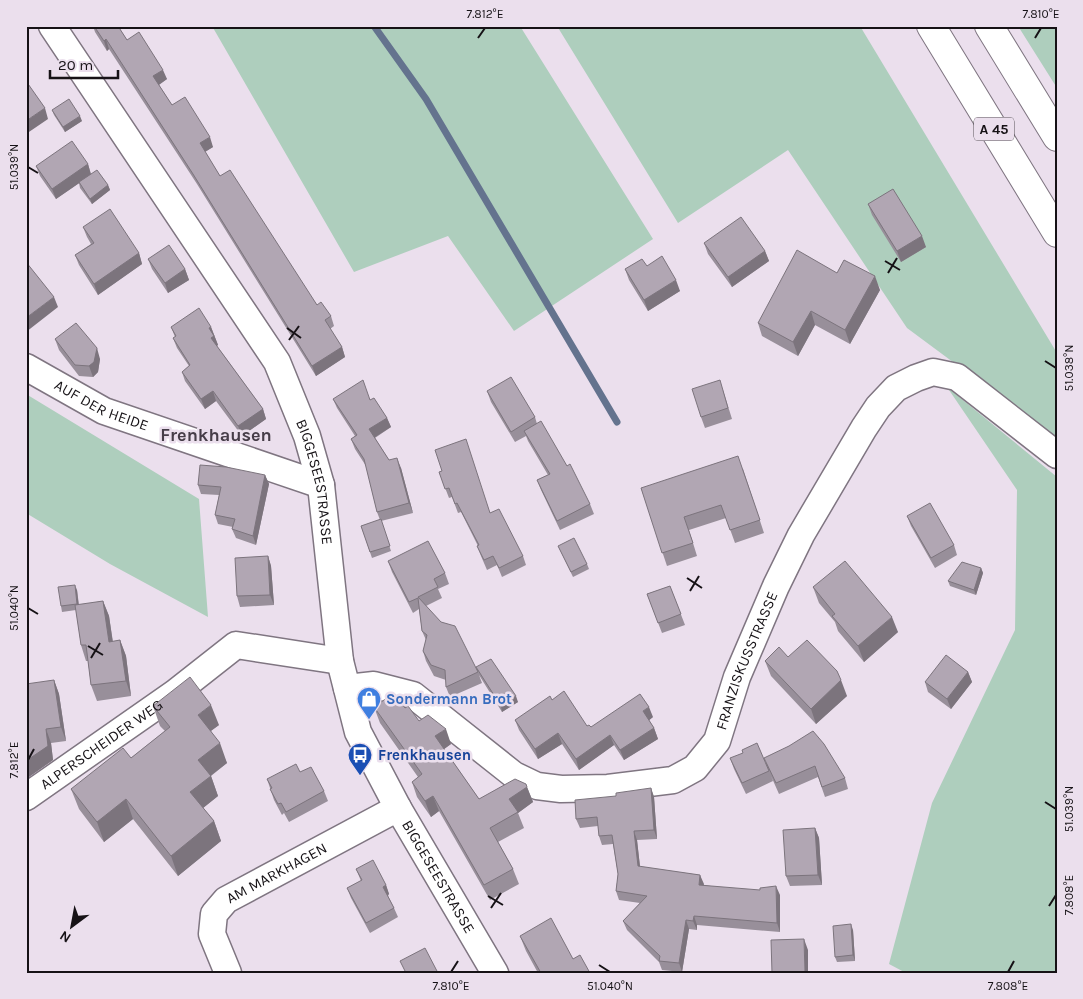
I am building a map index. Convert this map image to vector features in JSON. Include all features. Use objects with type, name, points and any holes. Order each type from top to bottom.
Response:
[{"type":"highway","name":"A 45","points":[[931,26],[1057,233]]},
{"type":"highway","points":[[989,26],[1057,137]]},
{"type":"street","name":"BIGGESEESTRASSE","points":[[52,26],[277,362],[307,436],[321,485],[340,660],[358,732],[398,808],[495,973]]},
{"type":"street","name":"AUF DER HEIDE","points":[[26,366],[104,411],[321,485]]},
{"type":"street","name":"FRANZISKUSSTRASSE","points":[[346,688],[374,686],[413,695],[514,775],[536,786],[561,789],[599,788],[673,780],[695,768],[717,742],[737,677],[776,586],[801,535],[878,407],[896,388],[933,372],[957,377],[1057,455]]},
{"type":"street","name":"ALPERSCHEIDER WEG","points":[[26,797],[175,693],[236,645],[340,660]]},
{"type":"street","name":"AM MARKHAGEN","points":[[228,973],[212,934],[214,914],[226,900],[398,808]]},
{"type":"green space","points":[[212,26],[520,26],[653,239],[514,331],[448,236],[354,272]]},
{"type":"green space","points":[[557,26],[860,26],[1057,353],[1057,439],[907,328],[788,150],[678,223]]},
{"type":"green space","points":[[1018,26],[1057,26],[1057,88]]},
{"type":"green space","points":[[947,387],[1057,477],[1057,973],[906,973],[889,964],[932,803],[1015,630],[1017,490]]},
{"type":"green space","points":[[26,394],[199,499],[208,617],[110,564],[26,513]]},
{"type":"building","points":[[94,26],[118,26],[127,40],[139,32],[163,70],[153,76],[172,105],[185,97],[210,137],[200,143],[220,176],[230,170],[317,305],[321,302],[331,316],[325,320],[342,347],[312,366],[193,174],[106,39],[104,41]]},
{"type":"building","points":[[26,81],[45,108],[26,121]]},
{"type":"building","points":[[69,99],[80,116],[63,127],[52,110]]},
{"type":"building","points":[[72,141],[88,164],[52,189],[36,166]]},
{"type":"building","points":[[97,170],[108,185],[90,199],[79,182]]},
{"type":"building","points":[[893,189],[922,236],[897,251],[868,204]]},
{"type":"building","points":[[110,209],[139,253],[94,284],[75,255],[94,243],[83,227]]},
{"type":"building","points":[[741,217],[765,251],[728,277],[704,243]]},
{"type":"building","points":[[169,245],[185,269],[165,283],[148,259]]},
{"type":"building","points":[[797,250],[837,273],[844,260],[875,276],[845,330],[811,311],[793,342],[758,323]]},
{"type":"building","points":[[662,256],[676,280],[644,300],[625,269],[642,259],[647,266]]},
{"type":"building","points":[[26,262],[54,297],[26,318]]},
{"type":"building","points":[[199,308],[211,327],[209,328],[214,336],[211,338],[263,409],[238,426],[213,391],[201,399],[182,372],[190,365],[173,338],[176,336],[171,327]]},
{"type":"building","points":[[76,323],[97,348],[94,362],[89,366],[75,365],[55,339]]},
{"type":"building","points":[[511,377],[535,417],[511,432],[487,391]]},
{"type":"building","points":[[363,380],[370,400],[374,398],[387,418],[369,429],[389,460],[397,458],[409,503],[377,512],[364,459],[351,439],[357,435],[333,399]]},
{"type":"building","points":[[720,380],[728,408],[701,417],[692,389]]},
{"type":"building","points":[[541,421],[567,466],[570,464],[590,504],[557,521],[537,480],[550,474],[524,431]]},
{"type":"building","points":[[466,439],[490,513],[499,509],[523,556],[499,568],[493,556],[484,560],[477,546],[479,545],[457,503],[455,504],[449,488],[445,489],[439,472],[442,471],[435,450]]},
{"type":"building","points":[[738,456],[760,520],[730,530],[721,505],[684,517],[693,543],[662,553],[641,488]]},
{"type":"building","points":[[200,465],[226,467],[265,475],[253,536],[232,529],[235,519],[215,515],[221,487],[198,485]]},
{"type":"building","points":[[930,503],[954,545],[931,558],[907,516]]},
{"type":"building","points":[[381,519],[390,546],[370,552],[361,526]]},
{"type":"building","points":[[574,538],[587,564],[571,572],[558,546]]},
{"type":"building","points":[[428,541],[445,573],[434,579],[438,587],[418,597],[441,622],[455,626],[478,672],[446,687],[445,670],[431,665],[423,651],[427,635],[422,631],[418,598],[409,602],[388,561]]},
{"type":"building","points":[[268,556],[270,595],[237,596],[235,558]]},
{"type":"building","points":[[845,561],[892,617],[858,646],[832,616],[835,614],[813,587]]},
{"type":"building","points":[[962,562],[981,568],[974,590],[948,581]]},
{"type":"building","points":[[75,585],[77,604],[61,606],[58,587]]},
{"type":"building","points":[[670,586],[681,614],[658,623],[647,594]]},
{"type":"building","points":[[103,601],[109,642],[120,640],[126,681],[91,685],[86,645],[81,645],[75,605]]},
{"type":"building","points":[[807,640],[837,671],[841,680],[811,709],[765,661],[779,647],[788,657]]},
{"type":"building","points":[[946,655],[968,672],[947,699],[925,682]]},
{"type":"building","points":[[491,659],[516,696],[501,706],[476,667]]},
{"type":"building","points":[[190,677],[211,705],[198,715],[220,743],[198,760],[211,776],[190,792],[214,821],[171,856],[126,799],[97,822],[71,789],[123,748],[131,758],[170,727],[153,706]]},
{"type":"building","points":[[54,680],[61,727],[46,729],[48,746],[26,761],[26,684]]},
{"type":"building","points":[[564,691],[587,726],[591,727],[640,694],[649,707],[643,711],[654,728],[620,750],[610,735],[576,759],[558,733],[535,749],[515,720],[550,696],[552,700]]},
{"type":"building","points":[[394,693],[405,708],[408,706],[419,721],[428,715],[446,729],[435,736],[479,799],[515,779],[526,784],[527,787],[509,799],[518,812],[490,828],[513,869],[484,885],[433,796],[425,801],[412,782],[422,774],[374,707]]},
{"type":"building","points":[[813,731],[824,744],[845,778],[822,787],[815,766],[776,783],[764,758],[789,746]]},
{"type":"building","points":[[757,743],[769,771],[742,783],[730,758],[743,753],[742,750]]},
{"type":"building","points":[[296,764],[300,772],[311,767],[324,791],[286,812],[281,803],[278,804],[267,779]]},
{"type":"building","points":[[651,788],[654,830],[634,831],[638,866],[700,875],[699,885],[760,890],[760,888],[776,886],[777,923],[694,916],[693,921],[686,920],[679,963],[659,961],[660,956],[623,921],[647,896],[616,891],[618,874],[612,835],[599,836],[597,817],[576,819],[575,800],[616,796],[616,793]]},
{"type":"building","points":[[815,828],[818,875],[786,876],[783,830]]},
{"type":"building","points":[[373,860],[386,885],[383,887],[394,908],[366,923],[347,888],[362,880],[356,869]]},
{"type":"building","points":[[551,918],[573,959],[580,955],[590,973],[541,973],[520,936]]},
{"type":"building","points":[[851,924],[853,955],[835,957],[833,926]]},
{"type":"building","points":[[804,939],[805,973],[772,973],[771,940]]},
{"type":"building","points":[[425,948],[438,973],[406,973],[400,961]]},
{"type":"waterway","points":[[374,26],[426,99],[617,422]]},
{"type":"place","name":"Sondermann Brot","points":[[369,720]]},
{"type":"place","name":"Frenkhausen","points":[[360,776]]},
{"type":"district","name":"Frenkhausen","points":[[216,435]]}]
